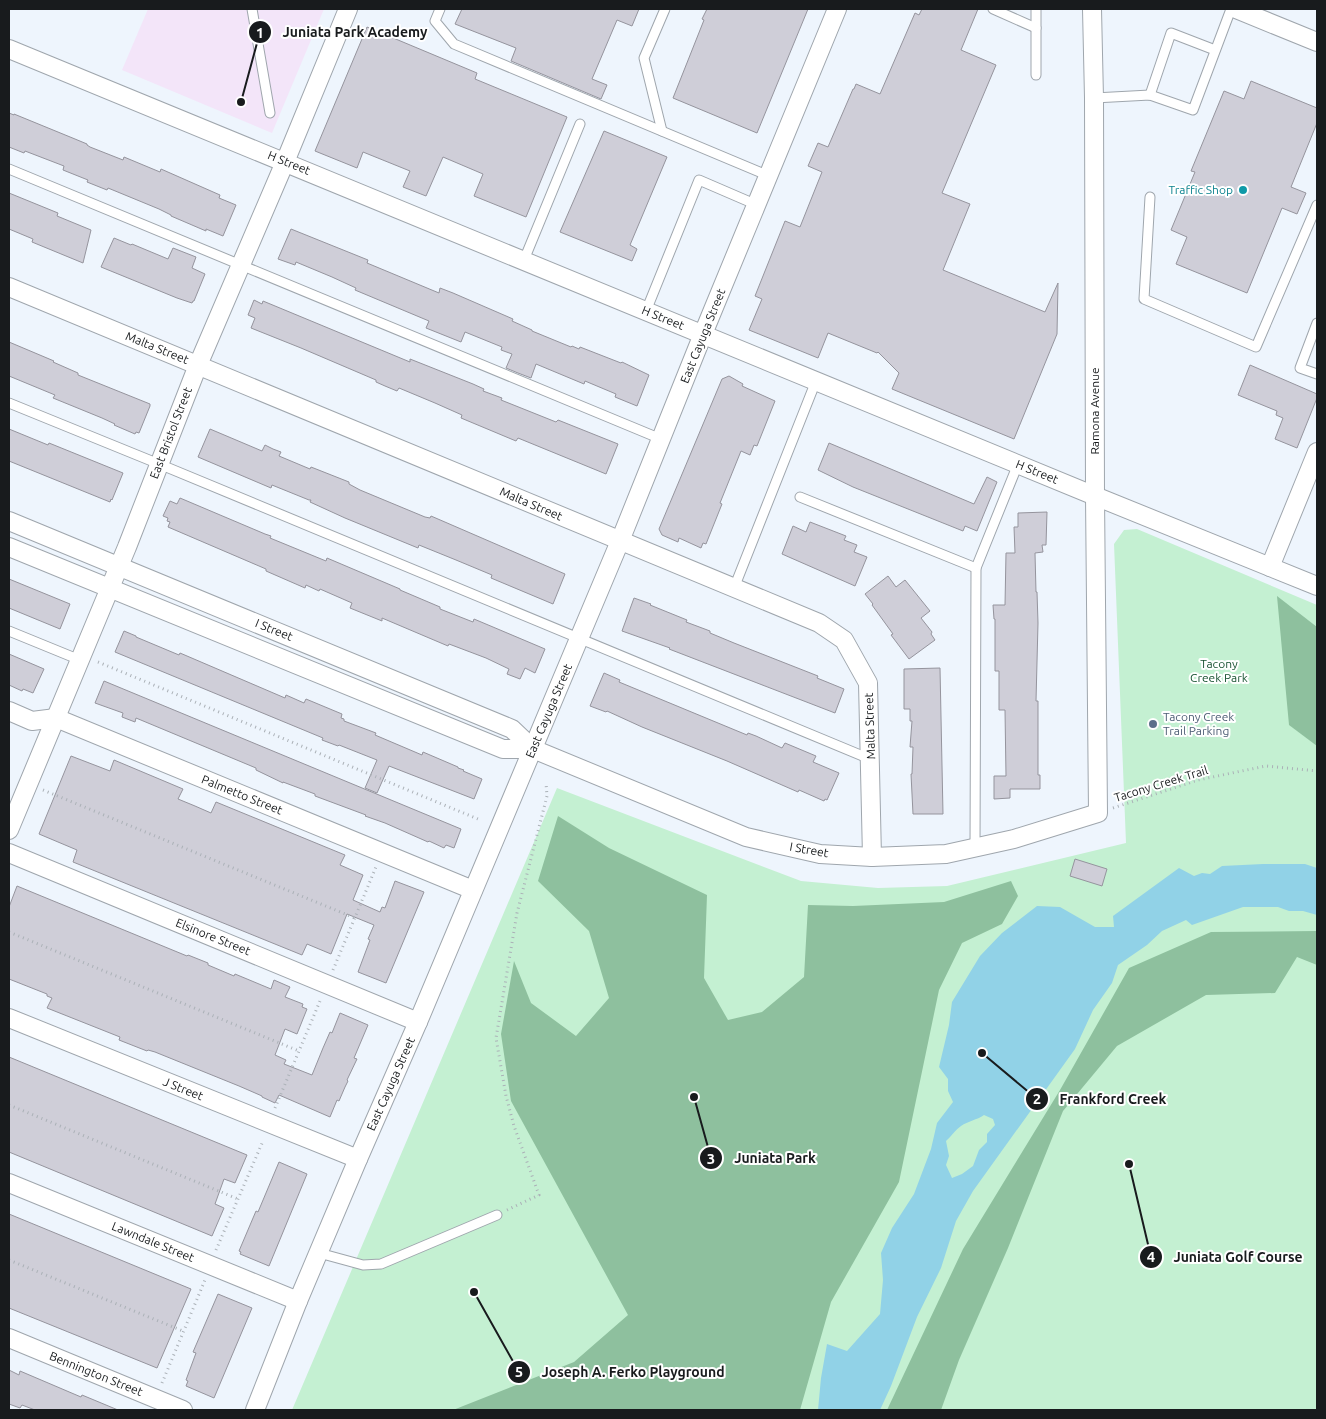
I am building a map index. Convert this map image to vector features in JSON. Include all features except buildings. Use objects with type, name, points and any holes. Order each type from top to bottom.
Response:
[{"type":"street","name":"East Bristol Street","points":[[9,830],[119,566],[198,365],[348,9]]},
{"type":"street","name":"East Cayuga Street","points":[[255,1410],[298,1301],[580,638],[703,334],[838,9]]},
{"type":"street","name":"Ramona Avenue","points":[[1092,9],[1098,812]]},
{"type":"street","points":[[1236,9],[1317,42]]},
{"type":"street","name":"H Street","points":[[9,49],[1317,586]]},
{"type":"street","name":"Malta Street","points":[[9,287],[819,623],[844,640],[868,683],[872,857]]},
{"type":"street","points":[[1270,567],[1317,452]]},
{"type":"street","name":"I Street","points":[[9,521],[512,729],[533,749],[746,837],[820,854],[872,857],[946,854],[1014,840],[1098,812]]},
{"type":"street","name":"I Street","points":[[9,546],[504,749],[533,749]]},
{"type":"street","name":"Palmetto Street","points":[[9,711],[32,721],[56,718],[473,890]]},
{"type":"street","name":"Elsinore Street","points":[[9,852],[418,1022]]},
{"type":"street","name":"J Street","points":[[9,1018],[358,1159]]},
{"type":"street","name":"Lawndale Street","points":[[9,1183],[298,1301]]},
{"type":"street","name":"Bennington Street","points":[[9,1338],[183,1410]]},
{"type":"lane","points":[[252,9],[270,113]]},
{"type":"lane","points":[[440,9],[435,21],[454,44],[769,176]]},
{"type":"lane","points":[[662,131],[644,58],[665,9]]},
{"type":"lane","points":[[993,9],[1036,28]]},
{"type":"lane","points":[[1036,9],[1036,75]]},
{"type":"lane","points":[[1094,98],[1150,95],[1193,110],[1231,9]]},
{"type":"lane","points":[[1150,95],[1171,33],[1215,50]]},
{"type":"lane","points":[[524,260],[580,124]]},
{"type":"lane","points":[[9,169],[661,439]]},
{"type":"lane","points":[[646,310],[699,180],[757,205]]},
{"type":"lane","points":[[1150,197],[1144,299],[1256,347],[1317,205]]},
{"type":"lane","points":[[1317,322],[1300,368],[1317,374]]},
{"type":"lane","points":[[734,588],[816,380]]},
{"type":"lane","points":[[9,403],[871,759]]},
{"type":"lane","points":[[975,848],[976,568],[1018,464]]},
{"type":"lane","points":[[800,497],[976,568]]},
{"type":"lane","points":[[9,631],[80,660]]},
{"type":"lane","points":[[319,1253],[363,1265],[381,1264],[497,1215]]},
{"type":"path","points":[[98,662],[478,818]]},
{"type":"path","name":"Tacony Creek Trail","points":[[1098,812],[1198,780],[1266,766],[1317,771]]},
{"type":"path","points":[[497,1215],[539,1195],[514,1126],[506,1096],[496,1038],[517,913],[547,796],[546,783]]},
{"type":"path","points":[[43,790],[355,918]]},
{"type":"path","points":[[331,973],[377,864]]},
{"type":"path","points":[[9,932],[299,1051]]},
{"type":"path","points":[[275,1109],[322,995]]},
{"type":"path","points":[[9,1106],[238,1199]]},
{"type":"path","points":[[214,1254],[264,1141]]},
{"type":"path","points":[[9,1260],[183,1331]]},
{"type":"path","points":[[160,1387],[206,1277]]},
{"type":"shaded area","points":[[148,9],[324,9],[272,133],[122,70]]},
{"type":"green space","name":"Tacony Creek Park","points":[[1137,529],[1317,605],[1317,1410],[292,1410],[557,788],[801,881],[878,888],[947,886],[1126,843],[1114,544],[1124,530]]},
{"type":"green space","points":[[1277,596],[1317,627],[1317,746],[1289,725]]},
{"type":"green space","points":[[558,816],[609,848],[707,895],[704,978],[728,1020],[762,1012],[804,977],[808,905],[853,906],[944,902],[1011,881],[1018,896],[1002,924],[962,943],[939,990],[899,1182],[831,1302],[800,1410],[453,1410],[574,1362],[628,1315],[511,1101],[501,1034],[514,961],[531,1003],[576,1036],[609,998],[589,931],[538,881]]},
{"type":"green space","points":[[1317,931],[1317,965],[1297,957],[1275,993],[1206,995],[1117,1046],[1063,1111],[1008,1248],[959,1360],[941,1410],[887,1410],[963,1249],[1060,1090],[1129,968],[1211,932]]},
{"type":"water","points":[[1305,864],[1317,868],[1317,915],[1303,911],[1289,911],[1278,907],[1243,907],[1192,925],[1186,920],[1162,931],[1147,945],[1118,965],[1112,983],[1093,1010],[1075,1049],[973,1191],[956,1221],[941,1268],[917,1317],[880,1410],[818,1410],[827,1344],[847,1351],[880,1314],[883,1280],[881,1253],[892,1228],[914,1194],[931,1149],[937,1123],[953,1102],[948,1091],[948,1079],[939,1067],[949,1025],[952,1002],[980,956],[1002,933],[1037,906],[1060,907],[1095,927],[1114,927],[1113,916],[1179,868],[1194,876],[1202,873],[1210,874],[1222,866]],"holes":[[[984,1115],[993,1119],[995,1125],[987,1134],[987,1142],[979,1150],[973,1166],[952,1178],[946,1165],[949,1156],[946,1141],[959,1128]]]},
{"type":"place","name":"Juniata Park Academy","points":[[241,102]]},
{"type":"place","name":"Traffic Shop","points":[[1243,190]]},
{"type":"place","name":"Tacony Creek Trail Parking","points":[[1153,724]]},
{"type":"place","name":"Frankford Creek","points":[[982,1053]]},
{"type":"place","name":"Juniata Park","points":[[694,1097]]},
{"type":"place","name":"Juniata Golf Course","points":[[1129,1164]]},
{"type":"place","name":"Joseph A. Ferko Playground","points":[[474,1292]]}]
